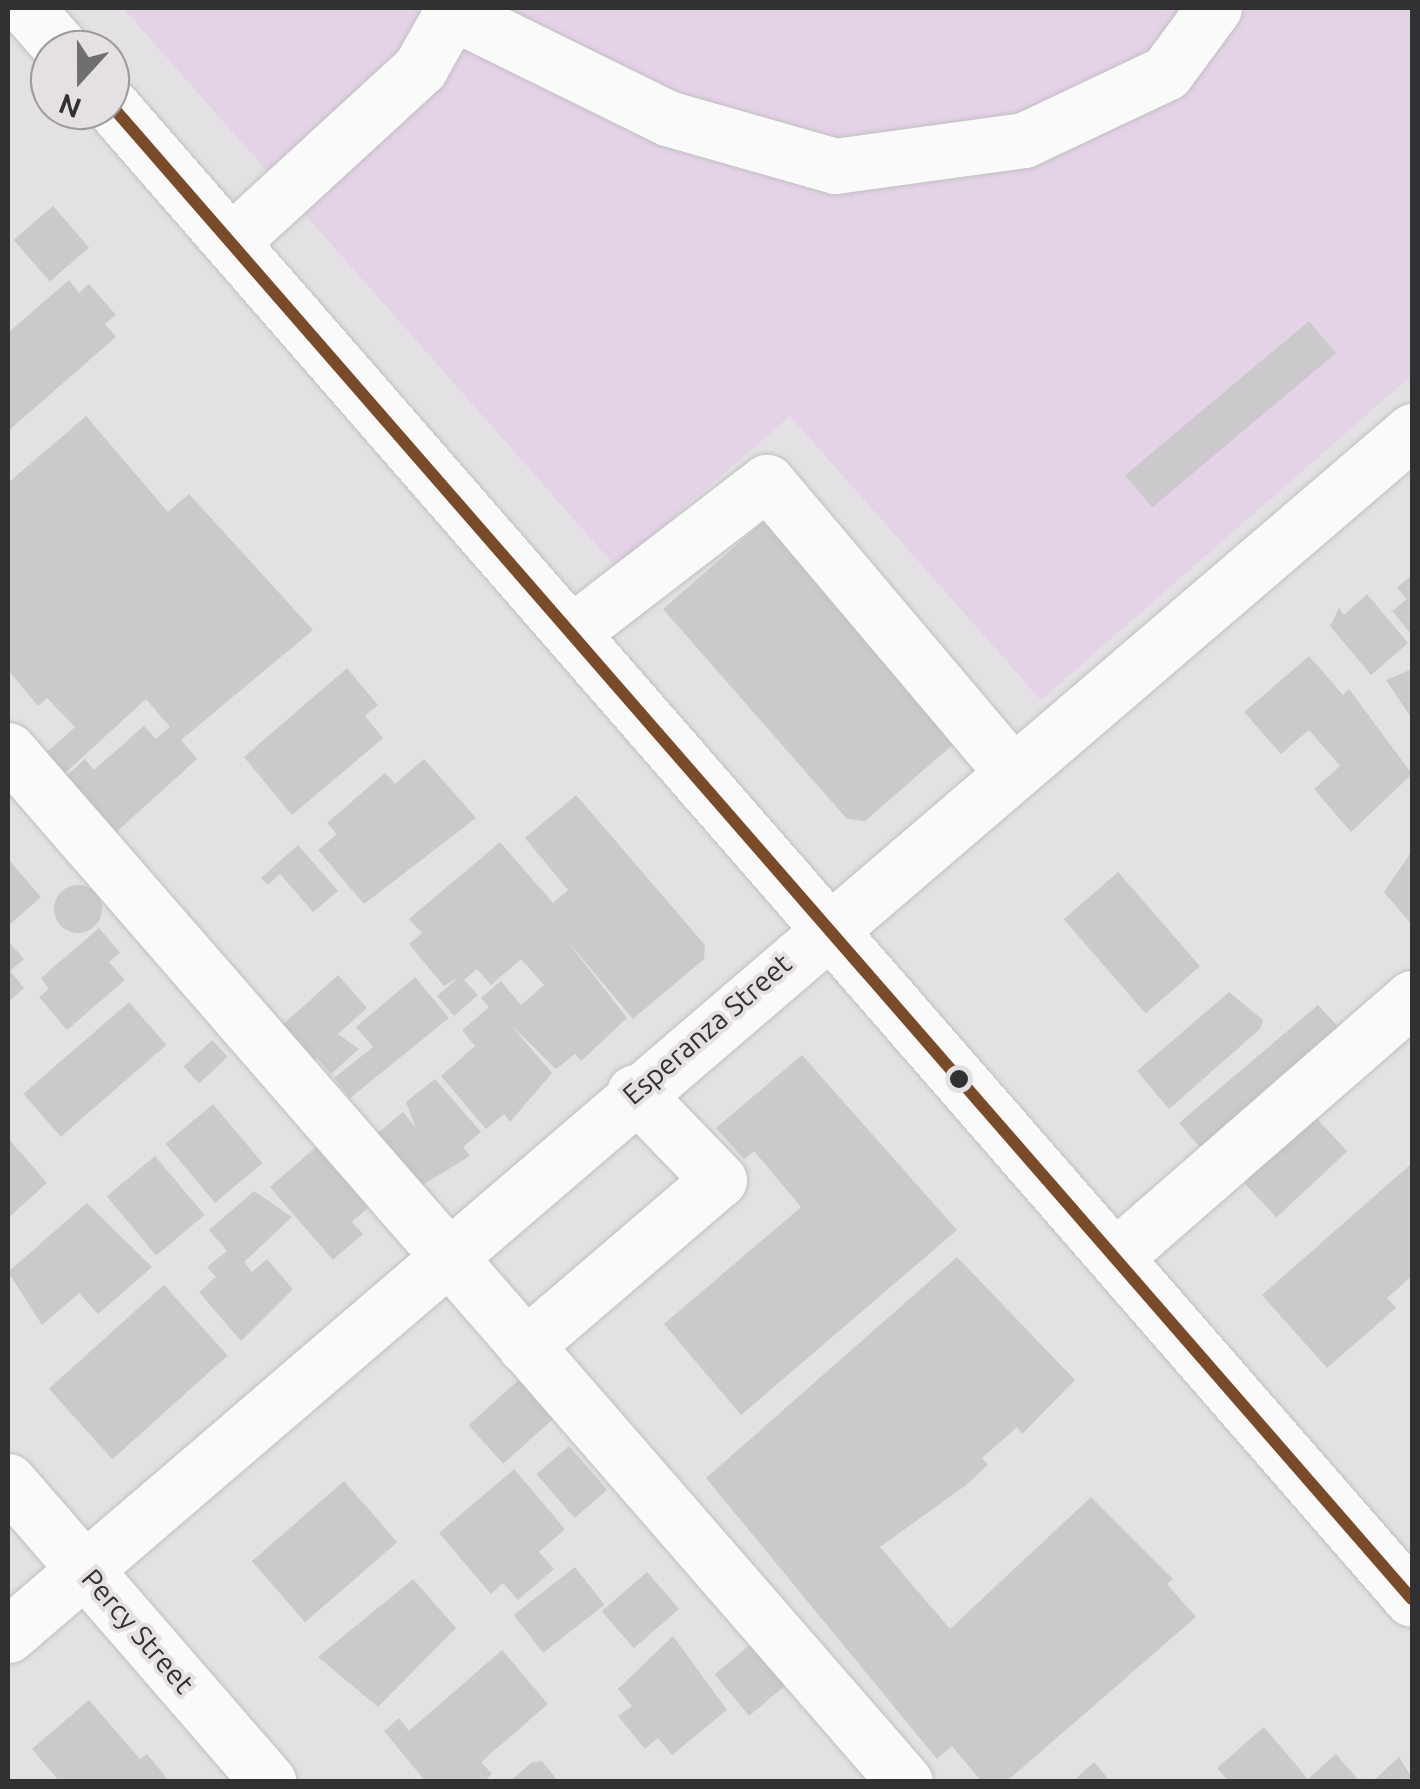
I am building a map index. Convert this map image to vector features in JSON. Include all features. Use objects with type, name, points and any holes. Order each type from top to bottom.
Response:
[{"type":"street","points":[[26,8],[45,30]]},
{"type":"street","points":[[231,242],[356,134],[420,68],[455,11],[667,118],[836,166],[1024,140],[1166,73],[1214,8]]},
{"type":"street","points":[[130,127],[1412,1599]]},
{"type":"street","name":"Esperanza Street","points":[[8,1635],[828,925],[1412,431]]},
{"type":"street","points":[[572,632],[767,482],[1010,770]]},
{"type":"street","points":[[8,750],[906,1782]]},
{"type":"street","points":[[1115,1257],[1412,998]]},
{"type":"street","points":[[525,1346],[719,1180],[634,1092]]},
{"type":"street","name":"Percy Street","points":[[8,1481],[269,1782]]},
{"type":"shaded area","points":[[123,8],[1412,8],[1412,375],[1041,700],[790,416],[616,567]]},
{"type":"building","points":[[53,206],[89,248],[50,282],[14,240]]},
{"type":"building","points":[[69,280],[79,293],[89,284],[116,315],[105,324],[116,337],[8,431],[8,333]]},
{"type":"building","points":[[1309,321],[1336,353],[1152,507],[1125,475]]},
{"type":"building","points":[[86,416],[168,512],[189,494],[313,630],[181,740],[197,759],[113,835],[64,778],[85,759],[94,770],[144,726],[156,739],[170,727],[146,699],[64,774],[46,753],[75,727],[47,698],[38,706],[8,670],[8,483]]},
{"type":"building","points":[[764,521],[957,741],[865,821],[847,819],[663,609]]},
{"type":"building","points":[[1412,575],[1412,635],[1392,611],[1407,599],[1397,588]]},
{"type":"building","points":[[1367,594],[1408,643],[1371,675],[1330,626],[1339,608],[1344,615]]},
{"type":"building","points":[[1309,656],[1343,695],[1349,689],[1412,774],[1351,832],[1314,789],[1340,766],[1309,730],[1281,754],[1244,712]]},
{"type":"building","points":[[347,668],[378,705],[365,716],[383,738],[292,815],[244,757]]},
{"type":"building","points":[[1412,669],[1412,719],[1386,680]]},
{"type":"building","points":[[424,759],[476,818],[364,904],[318,850],[337,834],[327,823],[385,773],[395,784]]},
{"type":"building","points":[[576,795],[705,945],[704,959],[633,1019],[565,938],[627,1018],[581,1061],[575,1054],[556,1069],[511,1025],[552,1073],[510,1122],[504,1114],[486,1129],[441,1076],[475,1046],[462,1030],[489,1007],[481,998],[501,981],[521,1005],[544,985],[521,959],[491,985],[477,969],[464,980],[478,995],[454,1016],[437,996],[459,977],[444,986],[409,944],[422,933],[409,919],[500,842],[553,903],[568,890],[525,838]]},
{"type":"building","points":[[298,845],[338,891],[313,912],[280,874],[268,885],[261,878]]},
{"type":"building","points":[[1412,851],[1412,925],[1384,892]]},
{"type":"building","points":[[8,859],[41,897],[8,926]]},
{"type":"building","points":[[1118,872],[1200,966],[1146,1014],[1064,919]]},
{"type":"building","points":[[78,885],[95,892],[102,909],[95,926],[78,933],[61,926],[54,909],[61,892]]},
{"type":"building","points":[[99,928],[120,953],[109,962],[125,980],[67,1030],[39,997],[49,989],[41,978]]},
{"type":"building","points":[[8,941],[24,959],[10,971],[24,988],[8,1002]]},
{"type":"building","points":[[338,975],[367,1008],[338,1034],[359,1049],[331,1074],[317,1058],[309,1065],[278,1029]]},
{"type":"building","points":[[415,977],[449,1018],[350,1098],[334,1078],[373,1047],[356,1027]]},
{"type":"building","points":[[1229,992],[1263,1020],[1260,1029],[1169,1109],[1137,1071]]},
{"type":"building","points":[[129,1002],[166,1045],[61,1137],[23,1094]]},
{"type":"building","points":[[1318,1005],[1341,1030],[1205,1153],[1179,1123]]},
{"type":"building","points":[[212,1040],[228,1057],[199,1083],[183,1067]]},
{"type":"building","points":[[802,1055],[957,1230],[741,1415],[664,1324],[801,1207],[754,1151],[744,1159],[716,1128]]},
{"type":"building","points":[[435,1079],[481,1132],[463,1147],[470,1156],[416,1189],[372,1138],[403,1112],[416,1128],[406,1102]]},
{"type":"building","points":[[213,1104],[262,1163],[215,1203],[166,1144]]},
{"type":"building","points":[[1305,1106],[1347,1151],[1276,1217],[1234,1172]]},
{"type":"building","points":[[8,1138],[47,1183],[8,1218]]},
{"type":"building","points":[[317,1146],[370,1206],[352,1222],[363,1234],[333,1260],[270,1187]]},
{"type":"building","points":[[155,1156],[204,1215],[156,1255],[107,1196]]},
{"type":"building","points":[[1412,1163],[1412,1276],[1387,1298],[1396,1308],[1327,1368],[1262,1295]]},
{"type":"building","points":[[254,1191],[292,1217],[244,1262],[252,1272],[267,1259],[293,1289],[241,1341],[199,1292],[216,1277],[207,1267],[227,1251],[209,1230]]},
{"type":"building","points":[[87,1203],[152,1267],[98,1314],[79,1293],[42,1325],[8,1272]]},
{"type":"building","points":[[957,1257],[1075,1380],[1022,1434],[1017,1427],[982,1458],[988,1465],[966,1485],[880,1547],[950,1629],[1091,1497],[1173,1579],[1167,1584],[1196,1617],[1006,1782],[982,1782],[952,1746],[937,1759],[706,1478]]},
{"type":"building","points":[[164,1285],[228,1356],[112,1459],[49,1389]]},
{"type":"building","points":[[522,1377],[557,1416],[503,1464],[468,1425]]},
{"type":"building","points":[[569,1446],[607,1490],[575,1518],[537,1474]]},
{"type":"building","points":[[514,1469],[565,1529],[539,1552],[554,1569],[518,1600],[503,1583],[491,1594],[439,1533]]},
{"type":"building","points":[[344,1481],[397,1542],[305,1622],[252,1561]]},
{"type":"building","points":[[575,1567],[605,1605],[543,1653],[514,1615]]},
{"type":"building","points":[[647,1572],[679,1609],[634,1648],[602,1611]]},
{"type":"building","points":[[413,1579],[456,1628],[378,1707],[318,1657]]},
{"type":"building","points":[[673,1636],[727,1710],[672,1755],[658,1738],[645,1749],[618,1716],[632,1706],[618,1689]]},
{"type":"building","points":[[752,1643],[787,1684],[749,1716],[714,1674]]},
{"type":"building","points":[[502,1650],[548,1704],[481,1762],[492,1774],[483,1782],[426,1782],[384,1731],[399,1718],[409,1731]]},
{"type":"building","points":[[89,1700],[140,1759],[147,1754],[170,1782],[60,1782],[32,1749]]},
{"type":"building","points":[[1264,1727],[1308,1779],[1336,1754],[1360,1782],[1229,1782],[1217,1768]]},
{"type":"building","points":[[1399,1757],[1412,1778],[1372,1782]]},
{"type":"building","points":[[542,1761],[559,1782],[509,1782],[531,1763]]},
{"type":"building","points":[[1094,1762],[1111,1782],[1072,1782]]},
{"type":"transit line","points":[[130,127],[1412,1599]]}]
